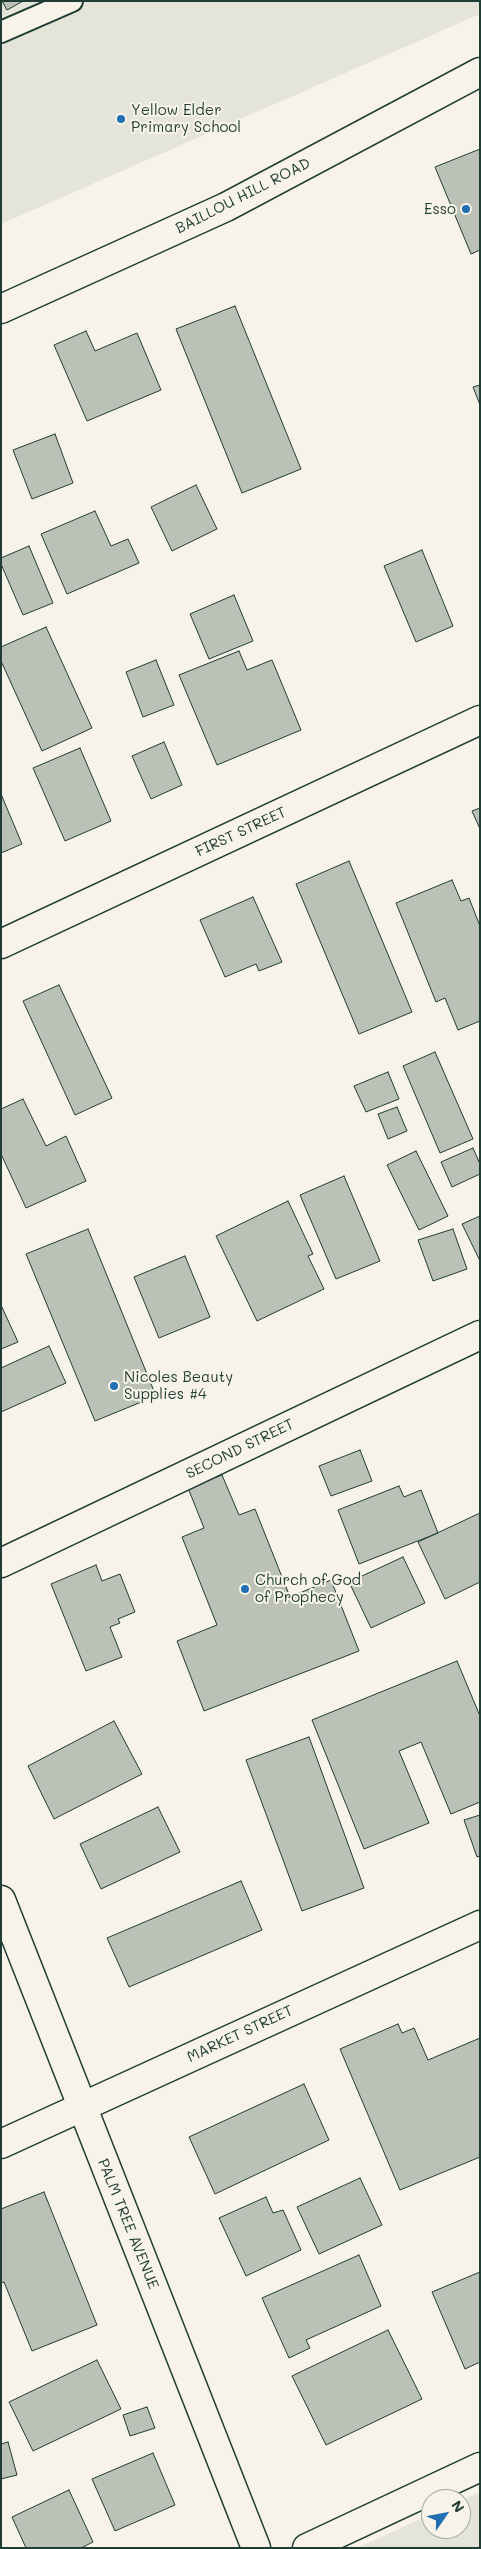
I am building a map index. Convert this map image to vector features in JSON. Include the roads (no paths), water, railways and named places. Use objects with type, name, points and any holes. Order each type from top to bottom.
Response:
[{"type":"street","name":"BAILLOU HILL ROAD","points":[[1,309],[226,206],[480,72]]},
{"type":"street","name":"FIRST STREET","points":[[1,944],[480,720]]},
{"type":"street","name":"SECOND STREET","points":[[1,1563],[480,1335]]},
{"type":"street","name":"PALM TREE AVENUE","points":[[1,1900],[256,2548]]},
{"type":"street","name":"MARKET STREET","points":[[1,2144],[480,1925]]},
{"type":"street","points":[[307,2548],[480,2466]]},
{"type":"lane","points":[[1,32],[72,1]]},
{"type":"place","name":"Yellow Elder Primary School","points":[[121,119]]},
{"type":"place","name":"Esso","points":[[466,209]]},
{"type":"place","name":"Nicoles Beauty Supplies #4","points":[[114,1386]]},
{"type":"place","name":"Church of God of Prophecy","points":[[245,1589]]}]
